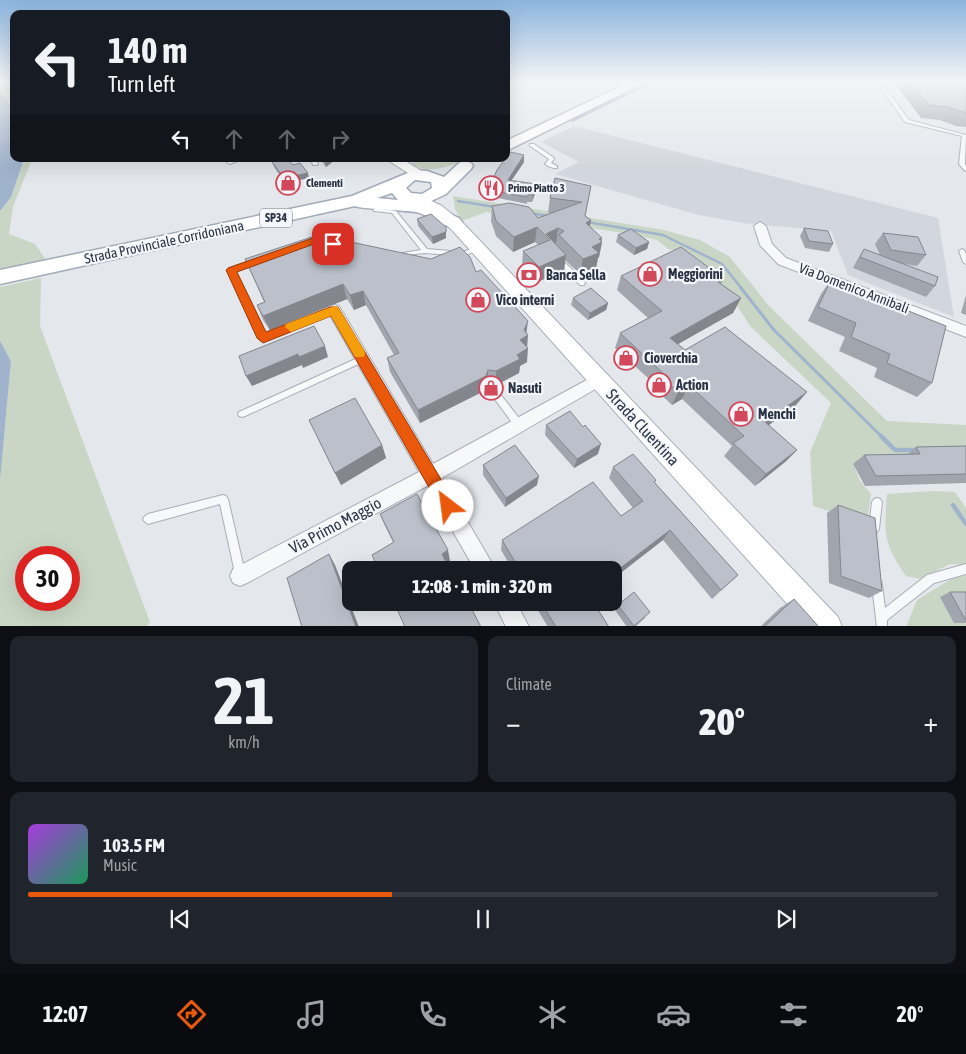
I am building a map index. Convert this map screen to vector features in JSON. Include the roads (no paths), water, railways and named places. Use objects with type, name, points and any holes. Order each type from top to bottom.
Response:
[{"type":"main road","points":[[510,145],[582,110]]},
{"type":"main road","points":[[395,162],[406,190]]},
{"type":"main road","points":[[398,162],[424,175],[437,179],[441,186],[440,191]]},
{"type":"main road","points":[[406,190],[424,175],[465,166],[474,162]]},
{"type":"main road","points":[[406,190],[430,197],[440,191],[465,166]]},
{"type":"main road","name":"Strada Provinciale Corridoniana","points":[[0,277],[406,190]]},
{"type":"main road","name":"Strada Cluentina","points":[[406,190],[437,209],[456,225],[828,626]]},
{"type":"main road","name":"Strada Cluentina","points":[[440,191],[456,225]]},
{"type":"main road","name":"SP34","points":[[195,236],[373,203],[422,208],[456,225]]},
{"type":"street","name":"Via Domenico Annibali","points":[[760,226],[766,245],[782,261],[966,332]]},
{"type":"street","points":[[334,310],[481,561]]},
{"type":"street","name":"Via Primo Maggio","points":[[240,576],[430,475],[599,380]]},
{"type":"street","points":[[509,611],[518,626]]},
{"type":"lane","points":[[900,110],[907,120],[965,136],[962,164],[966,169]]},
{"type":"lane","points":[[532,145],[552,159],[548,164],[555,167]]},
{"type":"lane","points":[[376,210],[394,212],[425,251]]},
{"type":"lane","points":[[392,255],[425,251],[462,254],[478,249]]},
{"type":"lane","points":[[962,251],[966,262]]},
{"type":"lane","points":[[555,256],[582,283]]},
{"type":"lane","points":[[268,257],[231,270],[263,338],[334,310]]},
{"type":"lane","points":[[242,414],[362,359]]},
{"type":"lane","points":[[491,388],[519,425]]},
{"type":"lane","points":[[148,519],[223,499],[240,576]]},
{"type":"lane","points":[[875,537],[877,502]]},
{"type":"lane","points":[[881,622],[931,578],[966,569]]},
{"type":"lane","points":[[876,574],[881,622]]},
{"type":"water","points":[[0,110],[10,110],[10,162],[23,162],[11,197],[0,211]]},
{"type":"water","points":[[0,341],[11,361],[0,481]]},
{"type":"waterway","points":[[572,121],[594,110]]},
{"type":"waterway","points":[[458,201],[495,207]]},
{"type":"waterway","points":[[530,213],[549,216]]},
{"type":"waterway","points":[[587,222],[663,235],[722,264],[742,289]]},
{"type":"waterway","points":[[741,288],[774,330],[882,437]]},
{"type":"waterway","points":[[882,437],[895,450],[917,450]]},
{"type":"waterway","points":[[953,505],[966,524]]},
{"type":"place","name":"Clementi","points":[[288,183]]},
{"type":"place","name":"Primo Piatto 3","points":[[491,188]]},
{"type":"place","name":"Meggiorini","points":[[650,274]]},
{"type":"place","name":"Banca Sella","points":[[529,275]]},
{"type":"place","name":"Vico interni","points":[[478,300]]},
{"type":"place","name":"Cioverchia","points":[[626,358]]},
{"type":"place","name":"Action","points":[[659,385]]},
{"type":"place","name":"Nasuti","points":[[491,388]]},
{"type":"place","name":"Menchi","points":[[741,414]]}]
